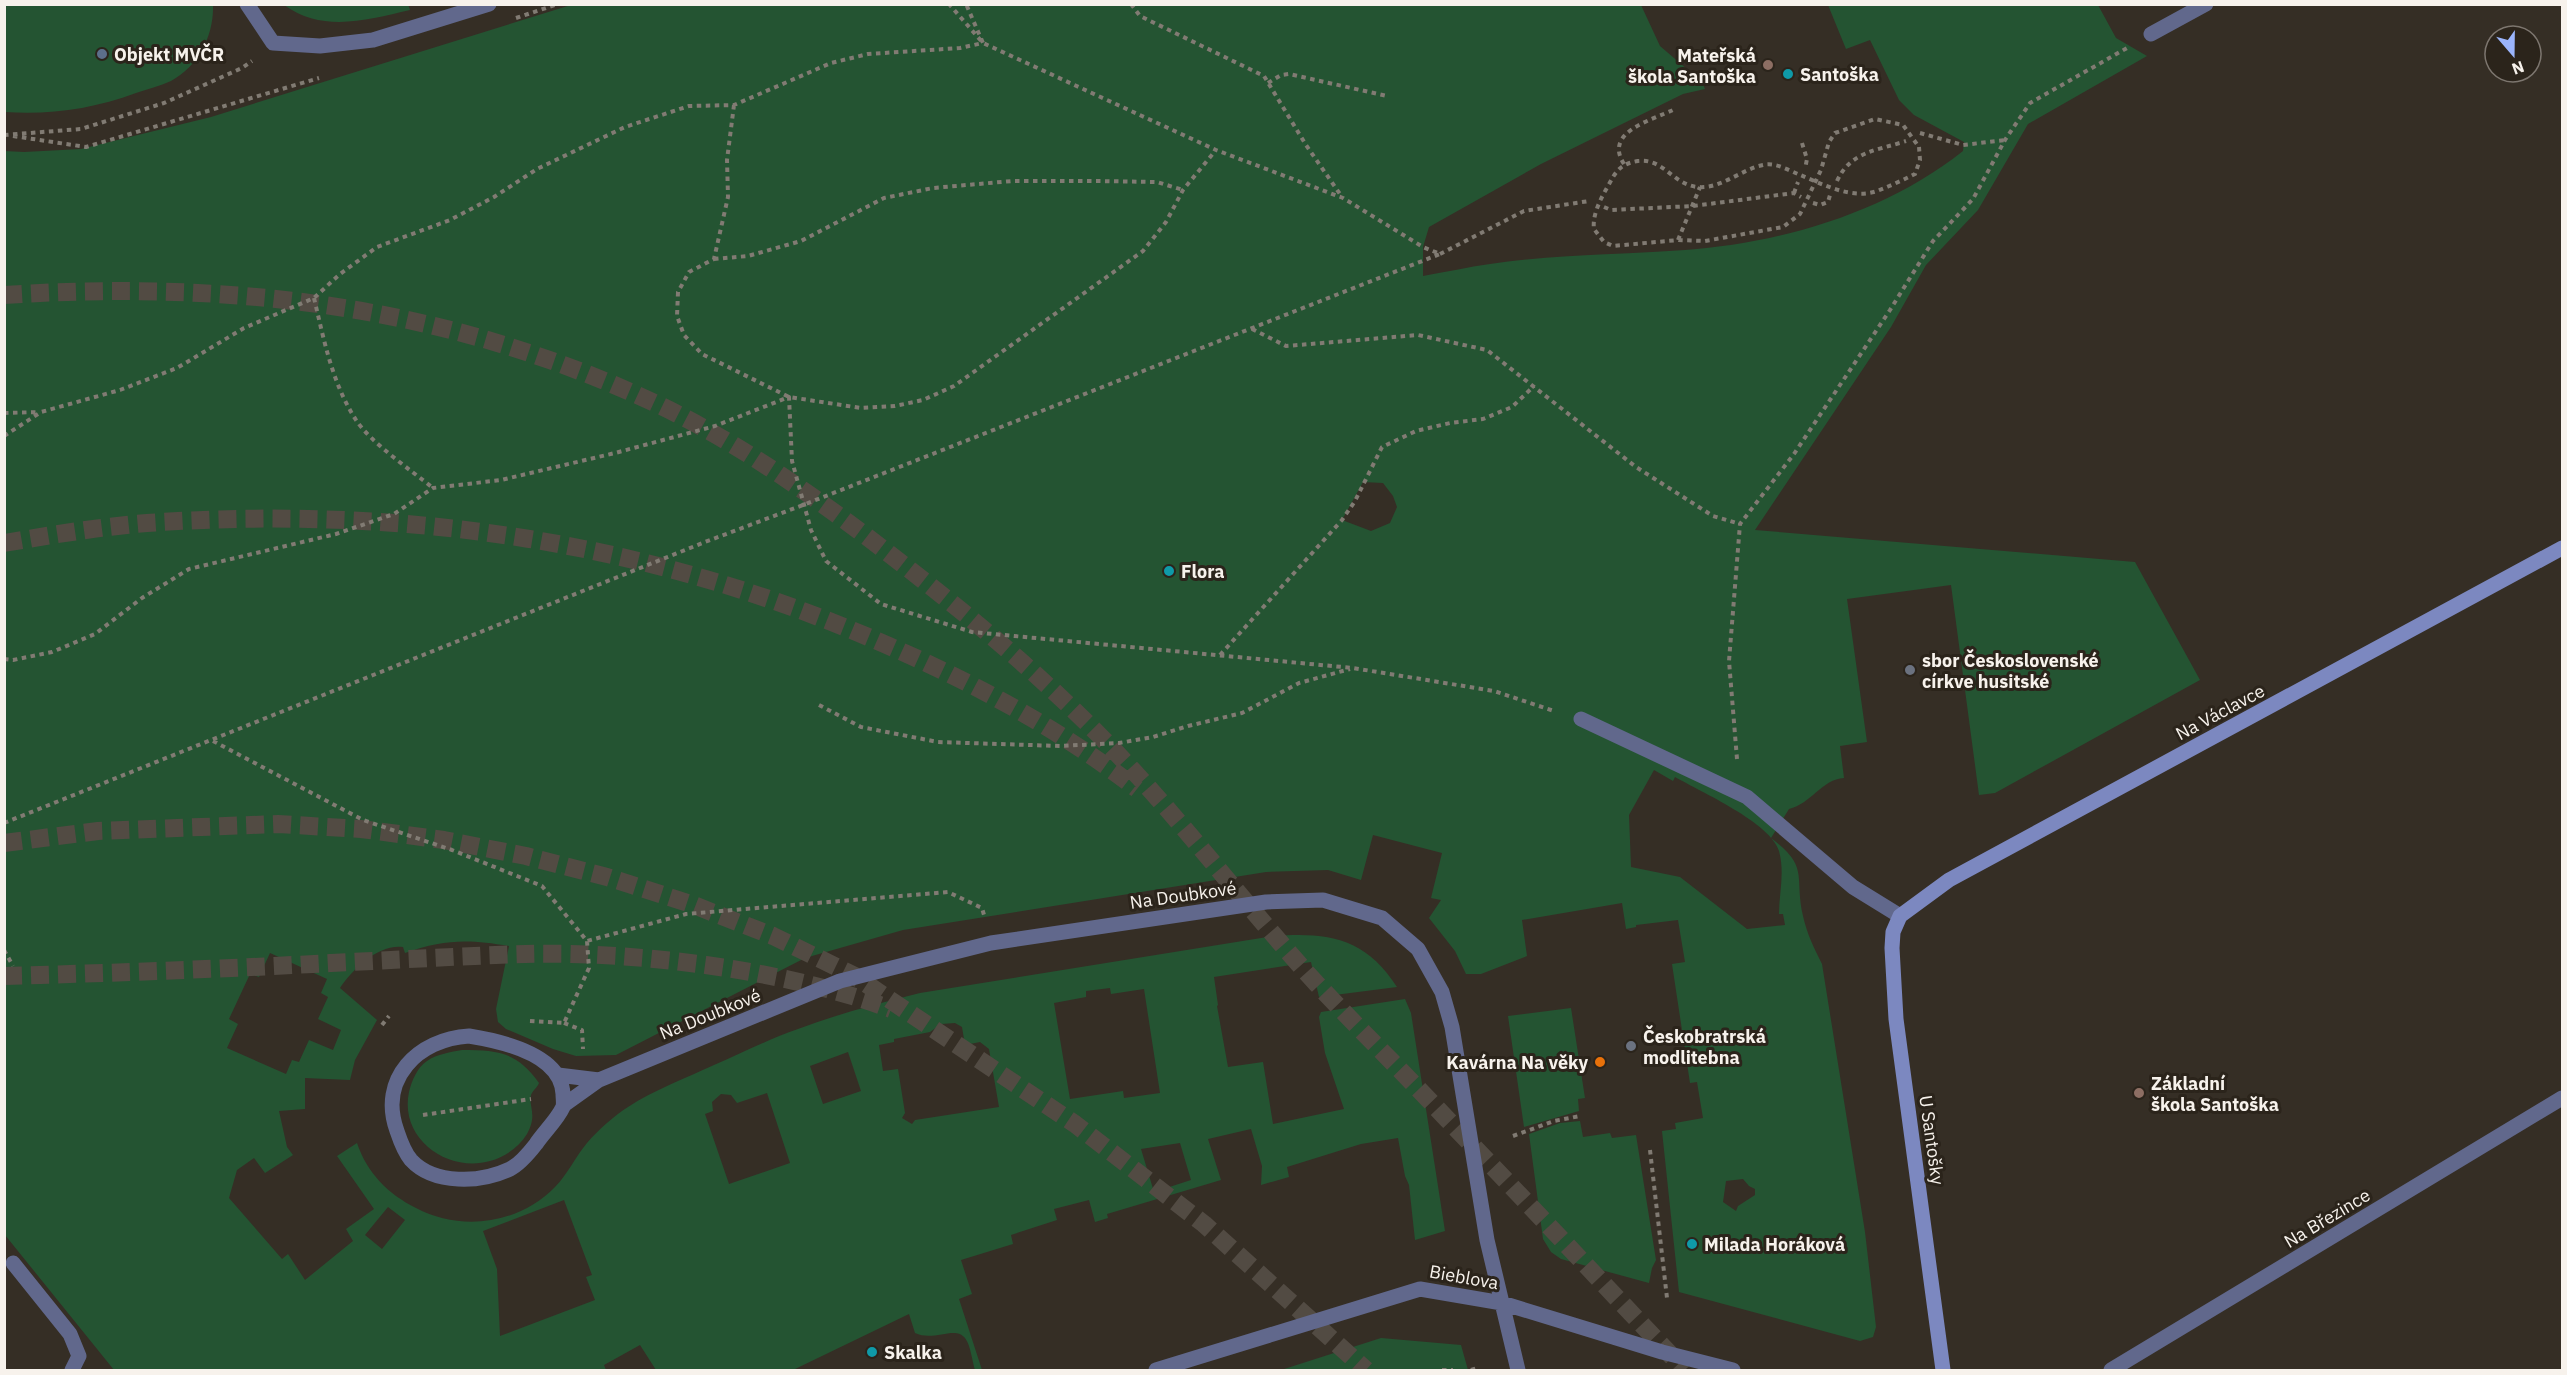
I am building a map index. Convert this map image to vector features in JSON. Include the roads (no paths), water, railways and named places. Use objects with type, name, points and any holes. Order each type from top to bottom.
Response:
[{"type":"street","points":[[247,4],[273,44],[320,46],[373,40],[489,4]]},
{"type":"street","points":[[2151,34],[2206,4]]},
{"type":"street","name":"Na Václavce","points":[[1900,916],[1949,880],[2562,548]]},
{"type":"street","points":[[1581,719],[1747,797],[1853,887],[1900,916]]},
{"type":"street","name":"Na Doubkové","points":[[599,1080],[560,1082],[536,1056],[508,1044],[469,1036],[445,1038],[420,1051],[403,1068],[393,1094],[392,1120],[411,1160],[429,1172],[456,1179],[481,1179],[512,1168],[531,1151],[564,1105],[599,1080],[840,981],[991,943],[1266,902],[1323,900],[1382,918],[1418,949],[1442,992],[1452,1027],[1487,1240],[1518,1371]]},
{"type":"street","name":"U Santošky","points":[[1900,916],[1893,932],[1892,948],[1896,1019],[1943,1371]]},
{"type":"street","points":[[560,1082],[564,1105]]},
{"type":"street","name":"Na Březince","points":[[2111,1371],[2562,1098]]},
{"type":"street","points":[[14,1263],[70,1334],[79,1356],[72,1371]]},
{"type":"street","name":"Bieblova","points":[[1156,1371],[1420,1289],[1502,1303],[1662,1352],[1733,1371]]},
{"type":"tunnel","points":[[4,295],[90,291],[174,292],[257,297],[339,307],[420,323],[501,344],[580,371],[659,405],[724,439],[846,521],[930,586],[981,627],[1079,715],[1130,767],[1184,828],[1316,983],[1685,1370]]},
{"type":"tunnel","points":[[4,543],[147,523],[243,519],[338,520],[432,526],[526,538],[618,556],[709,580],[799,610],[889,646],[986,692],[1078,747],[1137,789]]},
{"type":"tunnel","points":[[4,843],[98,831],[278,824],[361,829],[444,840],[526,856],[607,877],[691,904],[773,936],[853,975],[1075,1124],[1204,1224],[1366,1370]]},
{"type":"tunnel","points":[[4,976],[569,954],[663,960],[759,974],[850,995],[891,1009]]},
{"type":"place","name":"Objekt MVČR","points":[[102,54]]},
{"type":"place","name":"Mateřská škola Santoška","points":[[1768,65]]},
{"type":"place","name":"Santoška","points":[[1788,74]]},
{"type":"place","name":"Flora","points":[[1169,571]]},
{"type":"place","name":"sbor Československé církve husitské","points":[[1910,670]]},
{"type":"place","name":"Českobratrská modlitebna","points":[[1631,1046]]},
{"type":"place","name":"Kavárna Na věky","points":[[1600,1062]]},
{"type":"place","name":"Základní škola Santoška","points":[[2139,1093]]},
{"type":"place","name":"Milada Horáková","points":[[1692,1244]]},
{"type":"place","name":"Skalka","points":[[872,1352]]}]
